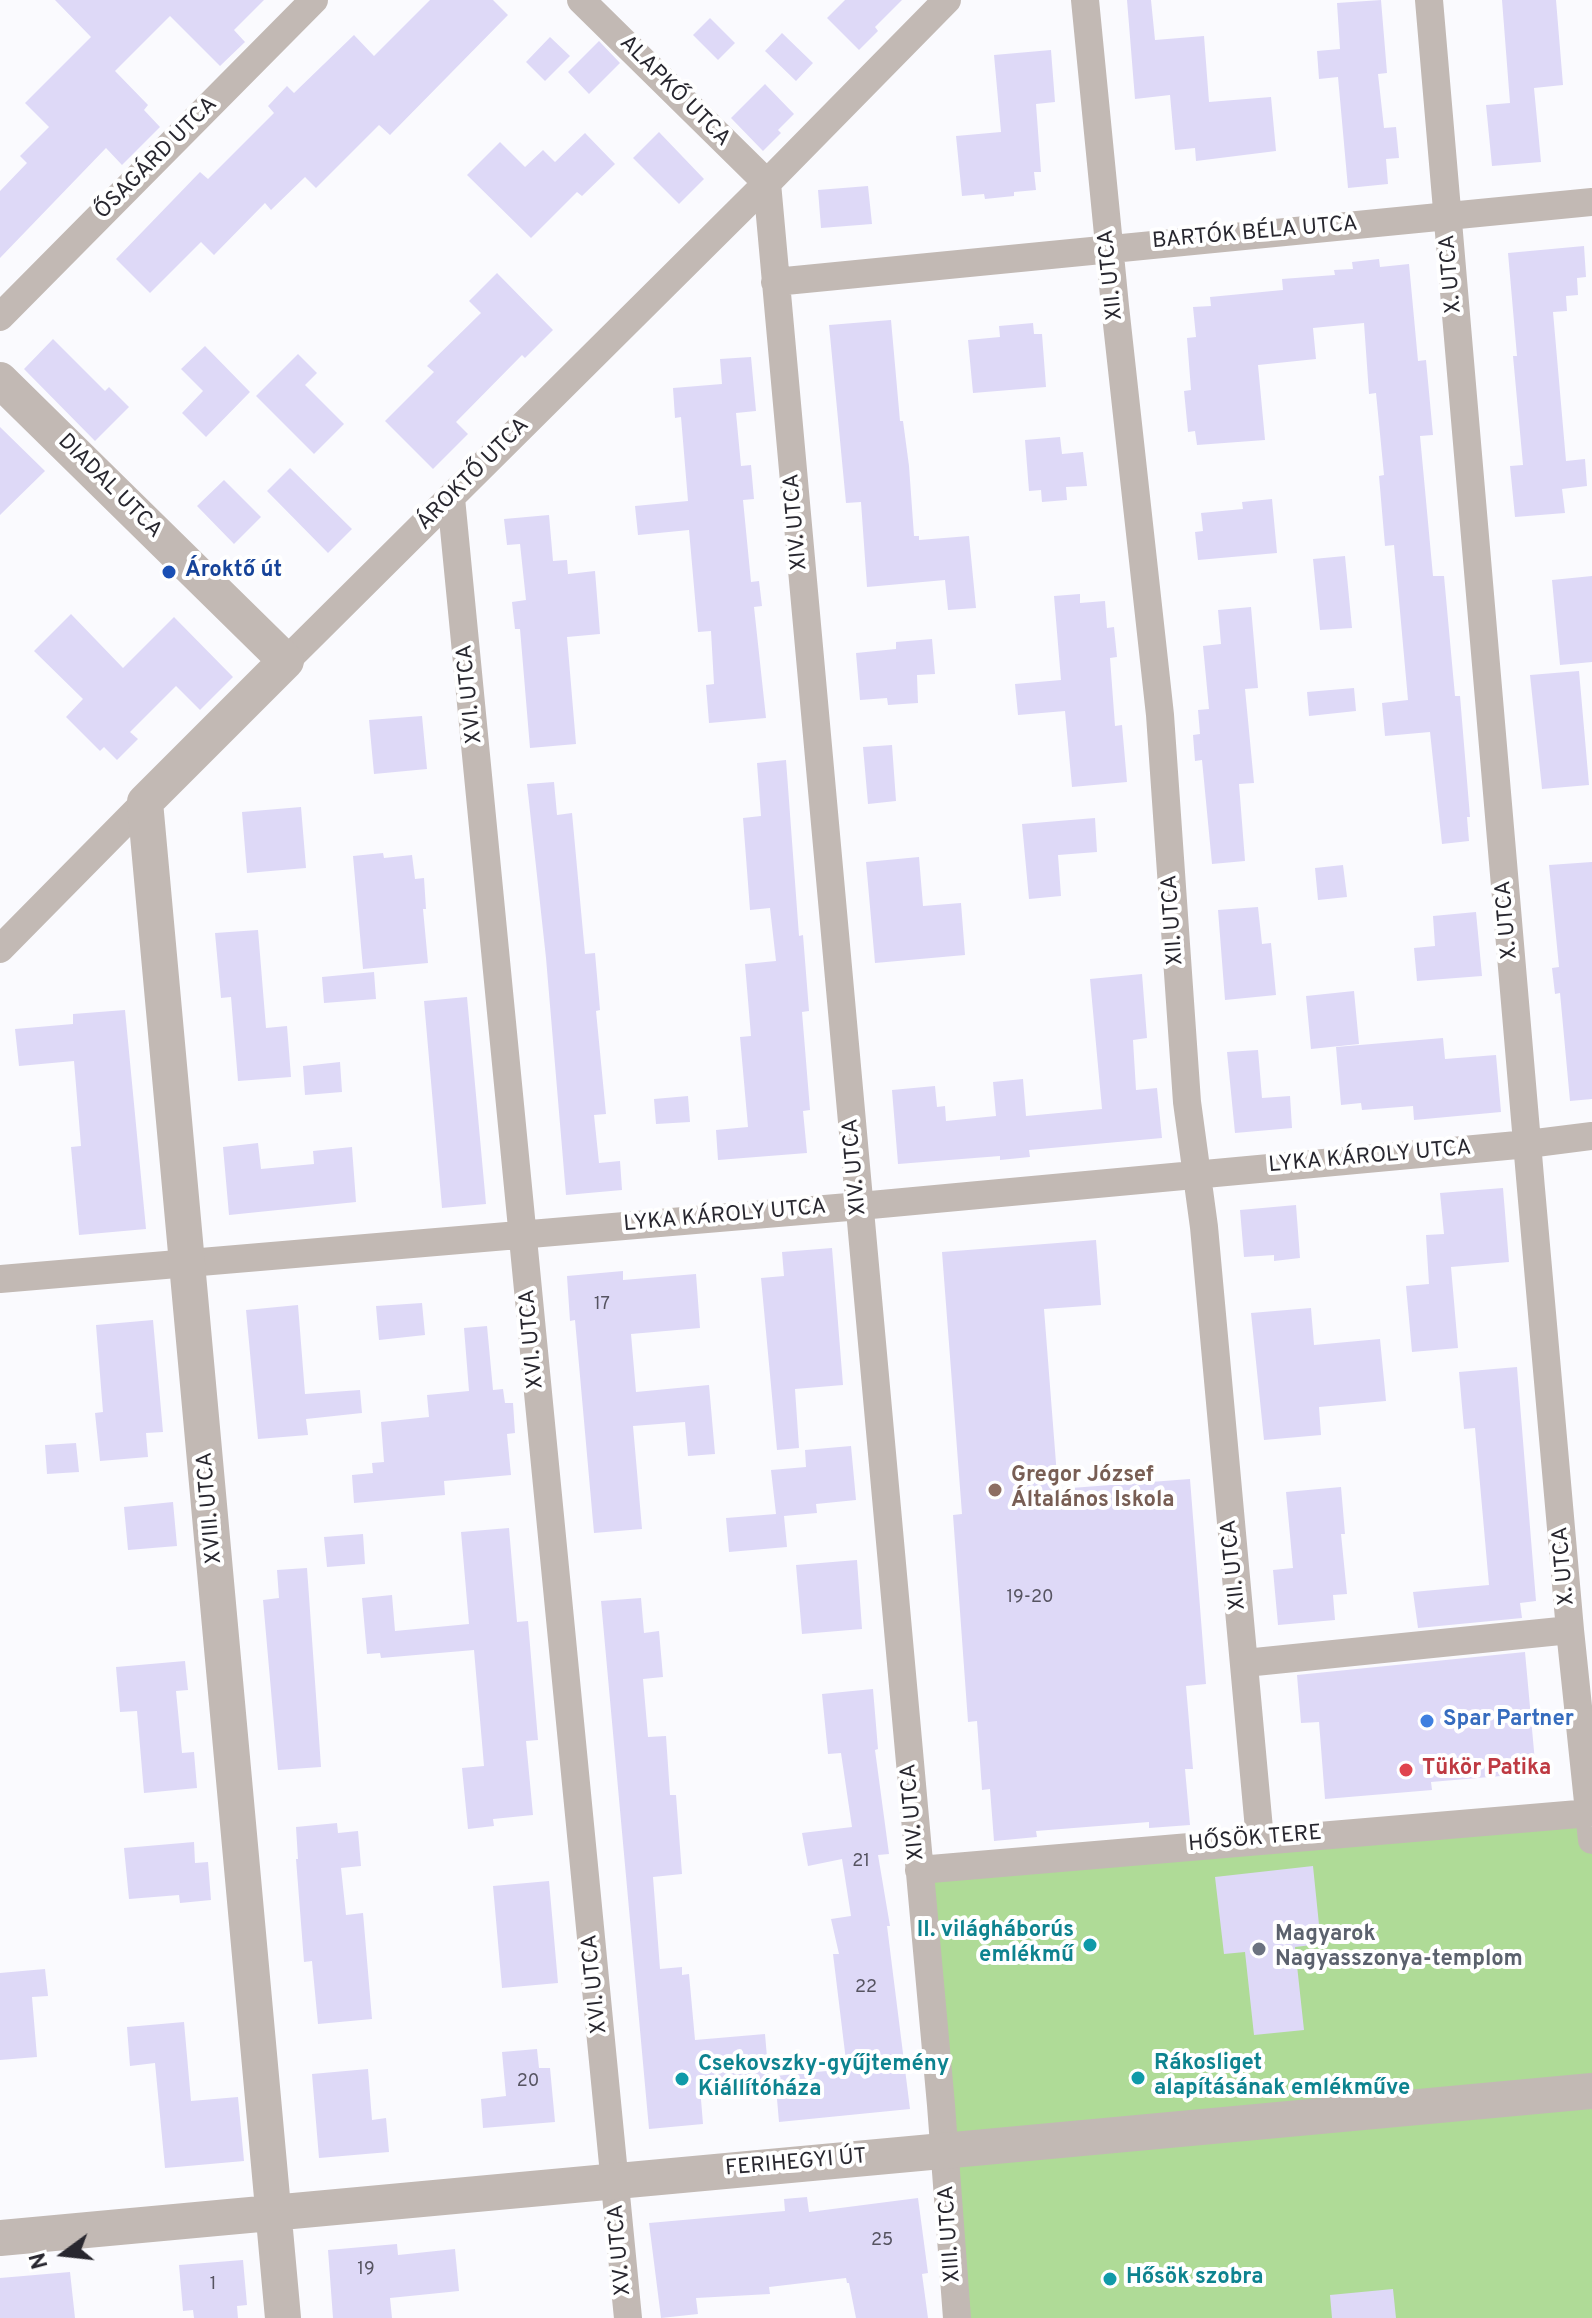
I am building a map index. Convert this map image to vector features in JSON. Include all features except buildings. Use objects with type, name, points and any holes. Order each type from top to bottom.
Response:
[{"type":"street","name":"ŐSAGÁRD UTCA","points":[[0,317],[314,0]]},
{"type":"street","name":"ALAPKŐ UTCA","points":[[581,0],[767,183]]},
{"type":"street","name":"ÁROKTŐ UTCA","points":[[0,949],[947,0]]},
{"type":"street","name":"XII. UTCA","points":[[1085,0],[1160,715],[1187,1102],[1204,1227],[1260,1840]]},
{"type":"street","name":"X. UTCA","points":[[1429,0],[1570,1630],[1591,1826]]},
{"type":"street","name":"XIV. UTCA","points":[[767,183],[945,2151]]},
{"type":"street","name":"BARTÓK BÉLA UTCA","points":[[775,282],[1592,202]]},
{"type":"street","name":"DIADAL UTCA","points":[[0,380],[286,661]]},
{"type":"street","name":"XVI. UTCA","points":[[451,498],[615,2181]]},
{"type":"street","name":"XVIII. UTCA","points":[[145,802],[283,2318]]},
{"type":"street","name":"LYKA KÁROLY UTCA","points":[[0,1279],[860,1206],[1592,1136]]},
{"type":"street","points":[[1245,1663],[1570,1630]]},
{"type":"street","name":"HŐSÖK TERE","points":[[919,1870],[1260,1840],[1591,1826]]},
{"type":"street","name":"FERIHEGYI ÚT","points":[[0,2238],[1592,2091]]},
{"type":"street","name":"XIII. UTCA","points":[[945,2151],[957,2318]]},
{"type":"street","name":"XV. UTCA","points":[[615,2181],[628,2318]]},
{"type":"green space","points":[[1590,1813],[1592,2318],[957,2318],[919,1870]]},
{"type":"place","name":"Ároktő út","points":[[169,572]]},
{"type":"place","name":"Gregor József Általános Iskola","points":[[995,1490]]},
{"type":"place","name":"Spar Partner","points":[[1427,1721]]},
{"type":"place","name":"Tükör Patika","points":[[1406,1770]]},
{"type":"place","name":"II. világháborús emlékmű","points":[[1090,1945]]},
{"type":"place","name":"Magyarok Nagyasszonya-templom","points":[[1259,1949]]},
{"type":"place","name":"Rákosliget alapításának emlékműve","points":[[1138,2078]]},
{"type":"place","name":"Csekovszky-gyűjtemény Kiállítóháza","points":[[682,2079]]},
{"type":"place","name":"Hősök szobra","points":[[1110,2279]]}]
